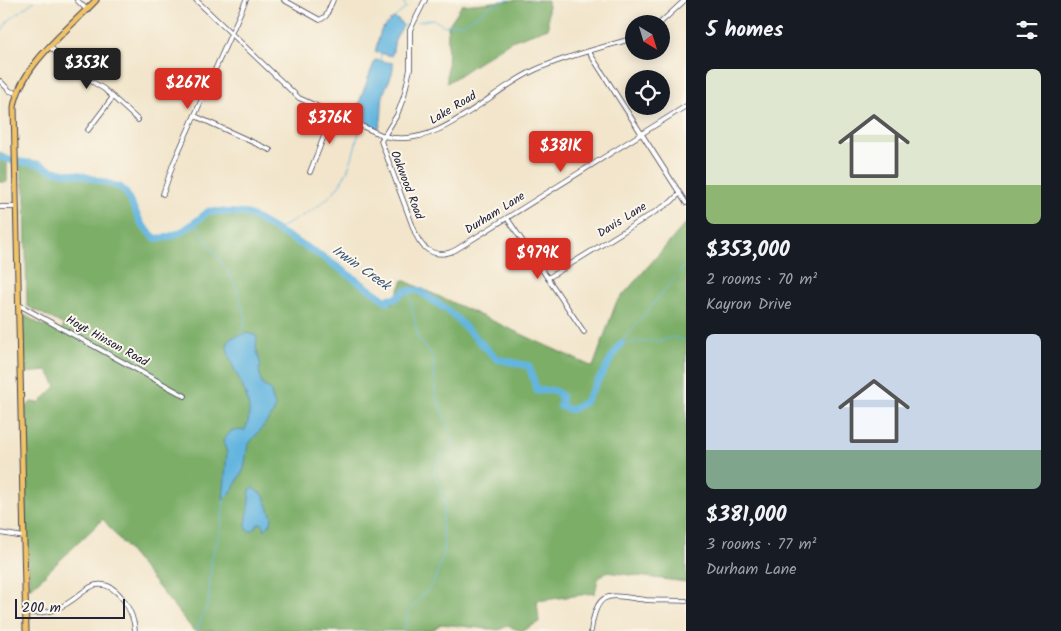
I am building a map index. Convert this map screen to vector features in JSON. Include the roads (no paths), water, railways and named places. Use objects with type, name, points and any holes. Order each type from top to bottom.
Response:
[{"type":"main road","points":[[26,631],[14,107],[16,93],[26,74],[96,0]]},
{"type":"street","points":[[77,0],[87,10]]},
{"type":"street","name":"Lake Road","points":[[196,0],[232,32],[293,93],[312,105],[382,135],[408,139],[430,133],[528,74],[625,41]]},
{"type":"street","points":[[163,194],[246,0]]},
{"type":"street","points":[[284,0],[320,20],[326,16],[333,0]]},
{"type":"street","points":[[382,135],[397,114],[404,96],[410,69],[410,30],[425,0]]},
{"type":"street","points":[[669,15],[685,0]]},
{"type":"street","points":[[50,47],[83,76],[113,97],[138,120]]},
{"type":"street","points":[[589,52],[686,203]]},
{"type":"street","points":[[0,81],[10,91],[16,93]]},
{"type":"street","points":[[88,130],[113,97]]},
{"type":"street","name":"Durham Lane","points":[[440,255],[451,252],[686,106]]},
{"type":"street","points":[[310,172],[333,113]]},
{"type":"street","points":[[195,116],[270,150]]},
{"type":"street","name":"Oakwood Road","points":[[382,135],[381,144],[418,240],[429,251],[440,255]]},
{"type":"street","name":"Davis Lane","points":[[548,278],[671,202],[679,194]]},
{"type":"street","points":[[0,207],[16,206]]},
{"type":"street","points":[[507,218],[584,332]]},
{"type":"street","name":"Hoyt Hinson Road","points":[[19,305],[185,396]]},
{"type":"street","points":[[0,533],[24,536]]},
{"type":"street","points":[[26,613],[53,611],[67,605],[91,587],[102,585],[113,590],[124,600],[132,617],[135,631]]},
{"type":"street","points":[[590,631],[596,609],[600,602],[610,596],[647,600],[686,601]]},
{"type":"water","points":[[393,18],[399,20],[403,26],[395,39],[392,56],[375,52],[381,30]]},
{"type":"water","points":[[375,60],[393,63],[391,76],[384,91],[379,128],[361,123],[354,116]]},
{"type":"water","points":[[247,333],[257,336],[256,347],[261,366],[259,369],[262,385],[270,389],[275,407],[273,414],[248,445],[244,469],[230,494],[223,500],[227,453],[223,441],[231,431],[245,430],[249,418],[246,396],[233,366],[227,345],[231,338]]},
{"type":"water","points":[[253,488],[264,496],[272,517],[271,523],[265,530],[262,523],[258,524],[254,530],[248,531],[246,527],[250,489]]},
{"type":"waterway","points":[[394,18],[406,8],[403,0]]},
{"type":"waterway","points":[[417,22],[433,19],[444,26],[453,23],[462,25],[494,4],[508,0]]},
{"type":"waterway","points":[[0,34],[8,21],[34,1]]},
{"type":"waterway","points":[[402,27],[409,24]]},
{"type":"waterway","points":[[380,62],[381,53]]},
{"type":"waterway","points":[[277,230],[311,211],[337,188],[350,164],[360,130]]},
{"type":"waterway","name":"Irwin Creek","points":[[0,157],[13,161],[38,164],[54,171],[80,175],[120,187],[126,193],[142,225],[155,238],[177,234],[209,211],[248,214],[320,255],[388,302],[390,298],[395,299],[405,291],[418,290],[450,312],[497,359],[529,366],[537,391],[551,390],[557,392],[562,397],[560,406],[571,410],[585,402],[621,343]]},
{"type":"waterway","points":[[195,222],[235,284],[246,318],[240,337]]},
{"type":"waterway","points":[[621,343],[686,264]]},
{"type":"waterway","points":[[404,631],[408,612],[433,584],[444,554],[442,521],[445,504],[434,472],[442,454],[454,443],[436,395],[433,358],[418,337],[409,293],[405,291]]},
{"type":"waterway","name":"Irwin Creek","points":[[621,343],[656,341],[673,337],[686,342]]},
{"type":"waterway","points":[[196,631],[208,604],[212,556],[221,531],[224,498]]}]
